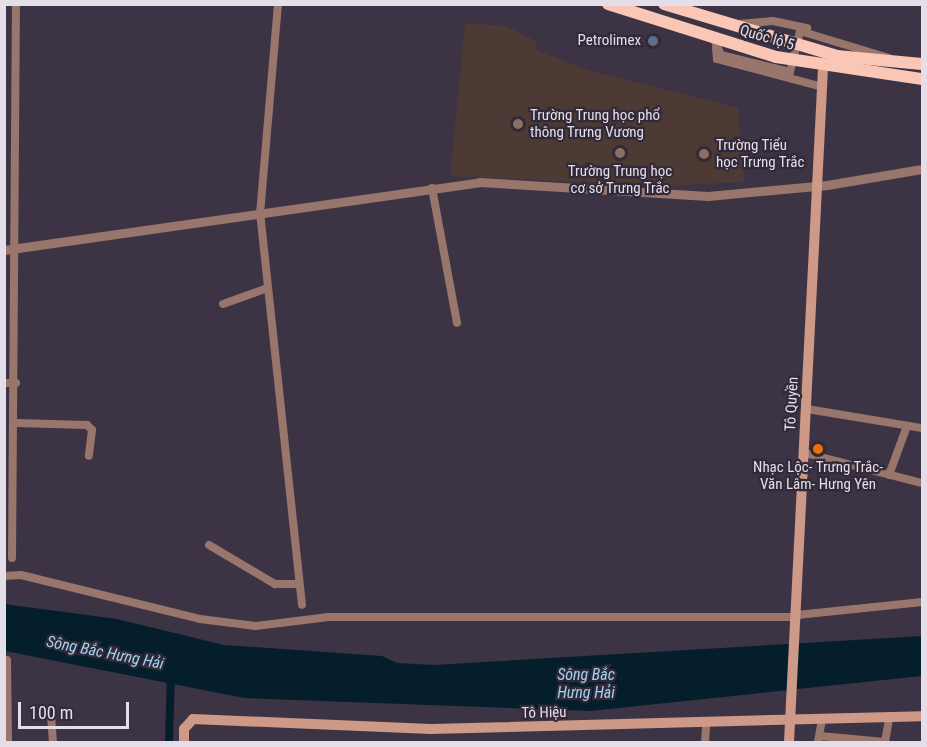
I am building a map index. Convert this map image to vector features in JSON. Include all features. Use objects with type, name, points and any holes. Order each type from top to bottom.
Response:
[{"type":"highway","name":"Quốc lộ 5","points":[[608,4],[717,47],[822,68],[922,79]]},
{"type":"highway","name":"Quốc lộ 5","points":[[664,4],[837,56],[922,64]]},
{"type":"main road","name":"Tô Quyền","points":[[789,742],[805,453],[819,86],[822,68]]},
{"type":"main road","name":"Tô Hiệu","points":[[184,742],[184,729],[193,719],[431,729],[706,726],[922,716]]},
{"type":"street","points":[[12,558],[16,423],[16,4]]},
{"type":"street","points":[[278,4],[260,212],[266,289],[302,605]]},
{"type":"street","points":[[733,25],[785,23],[860,41],[878,53]]},
{"type":"street","points":[[819,86],[717,59],[717,47],[790,72],[800,31],[860,46],[905,64]]},
{"type":"street","points":[[4,250],[479,182],[708,196],[817,185],[922,168]]},
{"type":"street","points":[[432,188],[457,323]]},
{"type":"street","points":[[223,304],[266,289]]},
{"type":"street","points":[[4,383],[16,383]]},
{"type":"street","points":[[807,409],[922,428]]},
{"type":"street","points":[[16,423],[87,425],[92,430],[89,456]]},
{"type":"street","points":[[889,476],[907,426]]},
{"type":"street","points":[[805,453],[922,483]]},
{"type":"street","points":[[208,545],[275,584],[299,584]]},
{"type":"street","points":[[4,576],[21,574],[200,619],[256,626],[328,617],[797,616],[922,602]]},
{"type":"street","points":[[7,660],[8,742]]},
{"type":"street","points":[[51,715],[53,742]]},
{"type":"street","points":[[822,720],[819,739],[885,742],[889,719]]},
{"type":"street","points":[[705,742],[706,726]]},
{"type":"shaded area","points":[[465,23],[506,26],[537,42],[535,50],[591,71],[738,108],[744,182],[666,186],[450,176]]},
{"type":"water","name":"Sông Bắc Hưng Hải","points":[[4,604],[117,619],[224,645],[382,656],[397,663],[434,665],[922,636],[922,676],[590,711],[244,698],[5,651]]},
{"type":"waterway","points":[[169,742],[171,672]]},
{"type":"place","name":"Petrolimex","points":[[653,41]]},
{"type":"place","name":"Trường Trung học phổ thông Trưng Vương","points":[[518,124]]},
{"type":"place","name":"Trường Trung học cơ sở Trưng Trắc","points":[[620,153]]},
{"type":"place","name":"Trường Tiểu học Trưng Trắc","points":[[704,154]]},
{"type":"place","name":"Nhạc Lộc- Trưng Trắc- Văn Lâm- Hưng Yên","points":[[818,449]]}]
